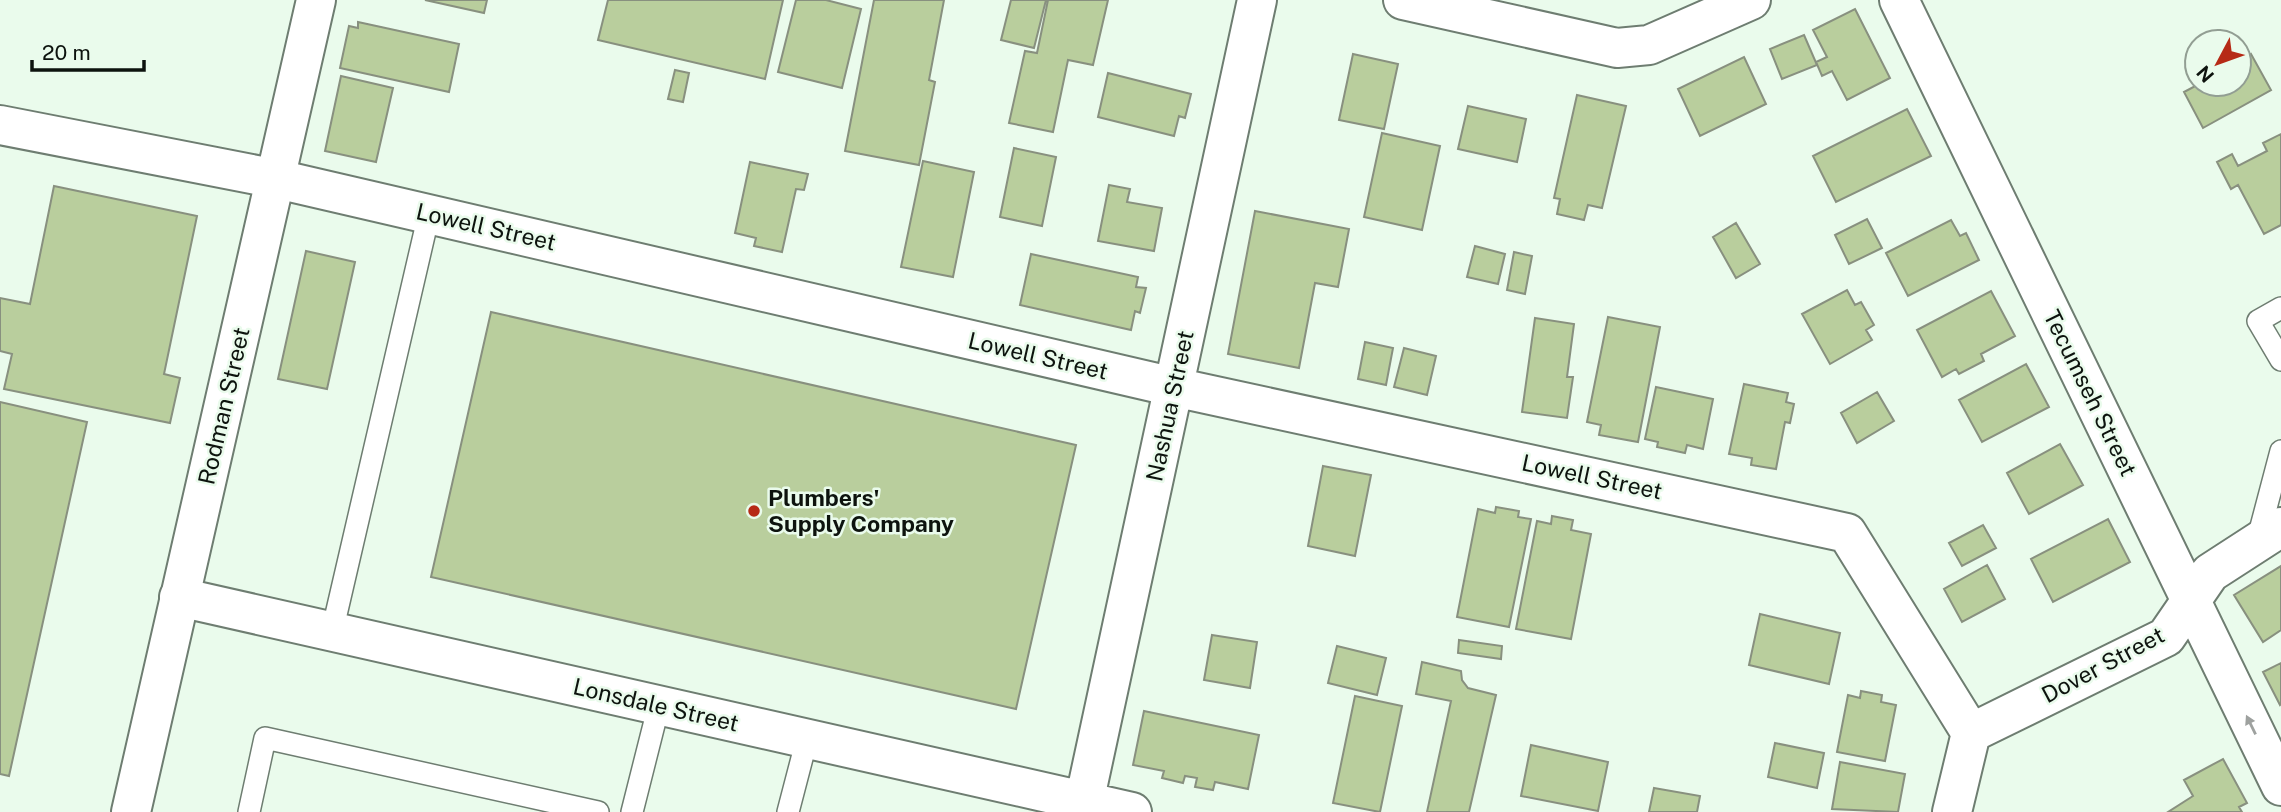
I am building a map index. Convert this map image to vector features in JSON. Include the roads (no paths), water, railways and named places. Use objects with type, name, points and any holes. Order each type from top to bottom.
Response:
[{"type":"street","name":"Rodman Street","points":[[131,812],[316,0]]},
{"type":"street","name":"Nashua Street","points":[[1083,807],[1257,0]]},
{"type":"street","points":[[1403,0],[1617,48],[1649,45],[1751,0]]},
{"type":"street","name":"Tecumseh Street","points":[[1899,0],[2281,786]]},
{"type":"street","name":"Lowell Street","points":[[0,125],[277,179],[1174,387],[1847,533],[1970,733]]},
{"type":"street","name":"Dover Street","points":[[1970,733],[2166,637],[2210,573],[2269,535]]},
{"type":"street","name":"Lonsdale Street","points":[[179,597],[807,739],[1083,807],[1132,812]]},
{"type":"street","points":[[1952,812],[1970,733]]},
{"type":"lane","points":[[332,632],[429,214]]},
{"type":"lane","points":[[2281,308],[2258,321],[2281,360]]},
{"type":"lane","points":[[2269,535],[2281,451]]},
{"type":"lane","points":[[632,812],[660,705]]},
{"type":"lane","points":[[249,812],[265,738],[598,812]]},
{"type":"lane","points":[[788,812],[807,739]]},
{"type":"place","name":"Plumbers' Supply Company","points":[[754,511]]}]
